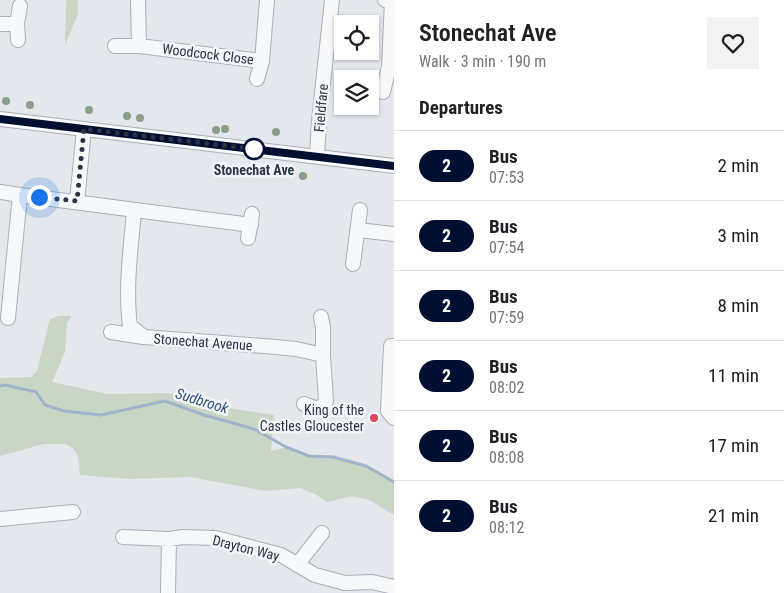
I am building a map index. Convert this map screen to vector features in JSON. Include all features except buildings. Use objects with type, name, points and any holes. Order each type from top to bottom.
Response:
[{"type":"street","points":[[138,0],[139,46]]},
{"type":"street","name":"Woodcock Close","points":[[115,46],[139,46],[262,61],[267,0]]},
{"type":"street","name":"Fieldfare","points":[[317,156],[332,0]]},
{"type":"street","points":[[383,92],[391,67],[392,0],[385,0]]},
{"type":"street","points":[[18,40],[17,24],[20,6]]},
{"type":"street","points":[[0,24],[17,24]]},
{"type":"street","points":[[257,79],[262,61]]},
{"type":"street","points":[[0,119],[394,166]]},
{"type":"street","points":[[77,201],[84,129]]},
{"type":"street","points":[[0,192],[250,226]]},
{"type":"street","points":[[9,318],[20,195]]},
{"type":"street","name":"Stonechat Avenue","points":[[134,210],[129,278],[129,316],[130,326],[144,337],[225,349],[260,342],[276,347],[323,355]]},
{"type":"street","points":[[353,264],[360,210]]},
{"type":"street","points":[[358,230],[394,234]]},
{"type":"street","points":[[310,409],[322,407],[326,401],[320,324]]},
{"type":"street","points":[[111,332],[144,337]]},
{"type":"street","points":[[394,346],[391,346],[388,411],[394,418]]},
{"type":"street","points":[[0,519],[53,521],[74,512]]},
{"type":"street","points":[[297,566],[322,533]]},
{"type":"street","name":"Drayton Way","points":[[123,537],[169,539],[183,537],[216,538],[281,555],[297,566],[343,588],[372,582],[394,587]]},
{"type":"street","points":[[168,593],[169,539]]},
{"type":"green space","points":[[66,0],[78,0],[78,14],[65,45]]},
{"type":"green space","points":[[59,316],[72,316],[67,323],[65,352],[52,382],[107,394],[168,393],[195,397],[235,409],[274,415],[271,451],[286,447],[309,456],[333,457],[366,466],[394,482],[394,515],[369,500],[352,496],[327,502],[315,494],[300,488],[266,491],[190,477],[129,479],[80,475],[79,461],[76,453],[74,449],[65,444],[44,444],[0,456],[0,378],[31,377],[37,371],[50,319]]},
{"type":"waterway","name":"Sudbrook","points":[[0,386],[5,385],[36,392],[45,405],[64,411],[101,415],[165,401],[204,415],[254,429],[286,447],[309,456],[333,457],[366,466],[394,482]]},
{"type":"bus line","name":"2","points":[[0,119],[394,166]]},
{"type":"place","name":"Stonechat Ave","points":[[254,149]]},
{"type":"place","name":"King of the Castles Gloucester","points":[[374,418]]},
{"type":"route","points":[[39,197],[77,201],[84,129],[254,149]]}]
